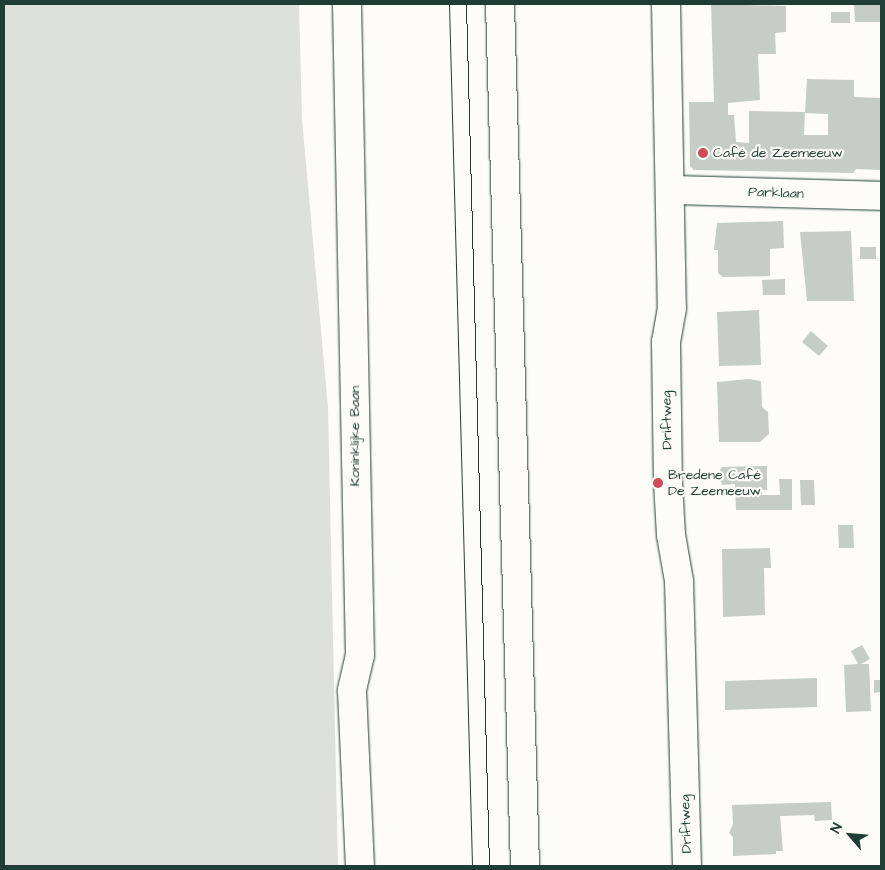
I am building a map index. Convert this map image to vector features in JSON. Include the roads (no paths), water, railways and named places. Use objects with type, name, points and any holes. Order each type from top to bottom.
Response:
[{"type":"main road","name":"Koninklijke Baan","points":[[346,4],[360,655],[352,692],[360,866]]},
{"type":"main road","points":[[500,4],[525,866]]},
{"type":"main road","name":"Driftweg","points":[[666,4],[672,308],[666,342],[668,462],[671,534],[679,581],[687,866]]},
{"type":"main road","name":"Parklaan","points":[[671,190],[881,196]]},
{"type":"tram line","points":[[449,4],[472,866]]},
{"type":"tram line","points":[[466,4],[489,866]]},
{"type":"place","name":"Café de Zeemeeuw","points":[[703,153]]},
{"type":"place","name":"Bredene Café De Zeemeeuw","points":[[658,483]]}]
